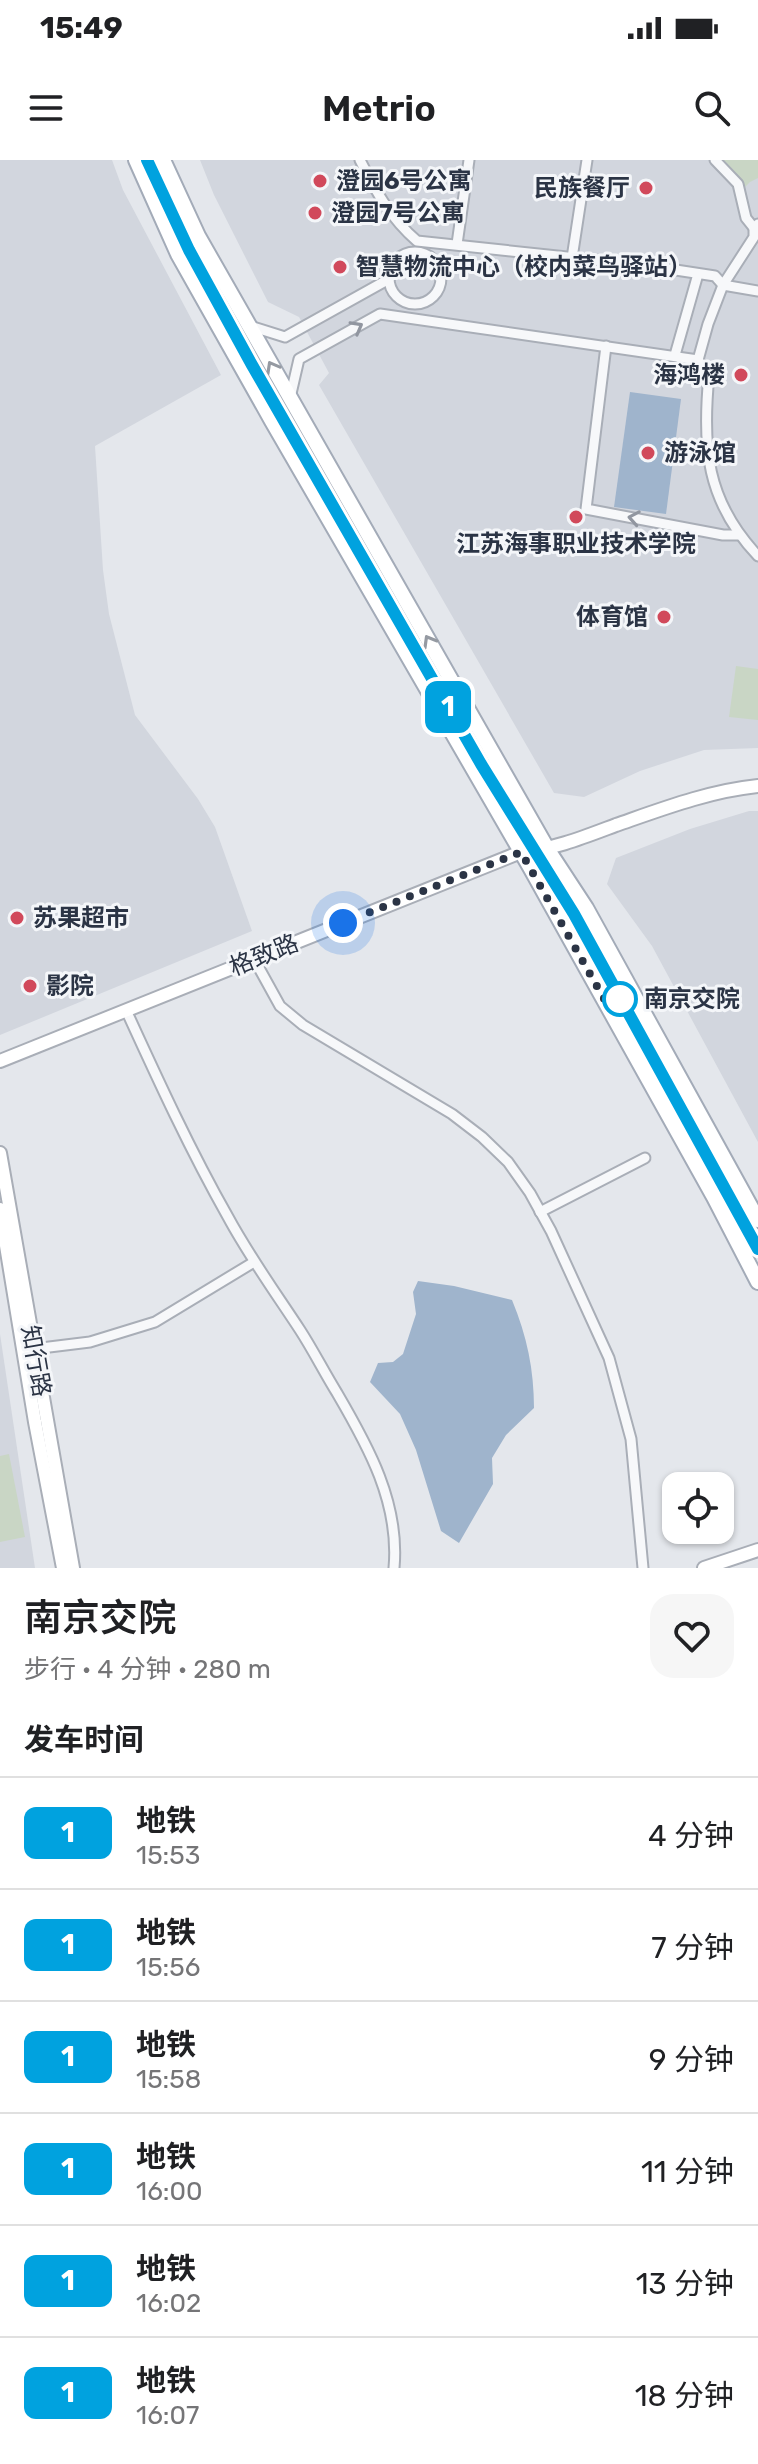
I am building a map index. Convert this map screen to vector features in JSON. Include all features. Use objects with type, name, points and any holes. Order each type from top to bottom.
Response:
[{"type":"main road","points":[[136,160],[178,254],[521,852],[714,1197],[758,1282]]},
{"type":"main road","points":[[163,160],[198,236],[548,850],[586,908],[758,1220]]},
{"type":"street","points":[[360,160],[376,193],[403,229],[417,241],[715,276],[723,285],[758,291]]},
{"type":"street","points":[[457,244],[469,160]]},
{"type":"street","points":[[572,258],[587,160]]},
{"type":"street","points":[[698,360],[723,285],[754,237],[756,226],[746,218],[738,184],[715,160]]},
{"type":"street","points":[[415,252],[417,241]]},
{"type":"street","points":[[415,252],[436,262],[441,278],[435,294],[420,303],[411,304],[396,295],[389,279],[399,257],[415,252]]},
{"type":"street","points":[[675,355],[698,274]]},
{"type":"street","points":[[249,326],[285,337],[389,279]]},
{"type":"street","points":[[409,319],[411,304]]},
{"type":"street","points":[[290,398],[299,359],[380,314],[698,360],[709,375],[705,422],[711,469],[722,508],[738,535],[758,556]]},
{"type":"street","points":[[606,346],[586,509],[723,535],[738,535]]},
{"type":"street","name":"格致路","points":[[0,1061],[521,852],[548,850],[665,808],[758,786]]},
{"type":"street","points":[[254,959],[280,1006],[303,1025],[452,1114],[482,1137],[508,1162],[540,1212],[609,1358],[631,1439],[643,1568]]},
{"type":"street","points":[[126,1010],[165,1096],[227,1216],[301,1332],[369,1448],[390,1508],[396,1547],[394,1568]]},
{"type":"street","name":"知行路","points":[[0,1153],[73,1568]]},
{"type":"street","points":[[540,1212],[645,1158]]},
{"type":"street","name":"知行路","points":[[0,1209],[63,1568]]},
{"type":"street","points":[[33,1349],[90,1342],[155,1322],[254,1262]]},
{"type":"street","points":[[704,1568],[758,1550]]},
{"type":"shaded area","points":[[0,160],[112,160],[123,190],[221,375],[95,446],[109,614],[135,715],[198,799],[215,827],[252,931],[0,1035]]},
{"type":"shaded area","name":"江苏海事职业技术学院","points":[[200,160],[758,160],[758,748],[704,750],[640,771],[584,797],[554,793],[319,385],[329,373],[299,317],[268,302],[214,195]]},
{"type":"shaded area","points":[[758,811],[758,1142],[652,946],[607,884],[616,858],[690,829]]},
{"type":"shaded area","points":[[0,1334],[35,1568],[0,1568]]},
{"type":"green space","points":[[723,160],[758,160],[758,178],[745,187]]},
{"type":"green space","points":[[736,666],[758,669],[758,720],[729,717]]},
{"type":"green space","points":[[9,1454],[25,1537],[0,1542],[0,1456]]},
{"type":"water","name":"游泳馆","points":[[630,392],[681,399],[666,514],[614,507]]},
{"type":"water","points":[[418,1281],[512,1300],[526,1340],[531,1367],[534,1408],[506,1435],[492,1458],[493,1484],[459,1543],[441,1531],[416,1450],[400,1414],[370,1382],[378,1363],[393,1362],[403,1354],[416,1314],[413,1292]]},
{"type":"railway","points":[[147,160],[189,250],[252,365],[481,764],[574,914],[758,1250]]},
{"type":"metro line","name":"1","points":[[147,160],[189,250],[252,365],[481,764],[574,914],[758,1249]]},
{"type":"place","name":"澄园6号公寓","points":[[320,181]]},
{"type":"place","name":"民族餐厅","points":[[646,188]]},
{"type":"place","name":"澄园7号公寓","points":[[315,213]]},
{"type":"place","name":"智慧物流中心（校内菜鸟驿站）","points":[[340,267]]},
{"type":"place","name":"海鸿楼","points":[[741,375]]},
{"type":"place","name":"游泳馆","points":[[648,453]]},
{"type":"place","name":"江苏海事职业技术学院","points":[[576,517]]},
{"type":"place","name":"体育馆","points":[[664,617]]},
{"type":"place","name":"苏果超市","points":[[17,918]]},
{"type":"place","name":"影院","points":[[30,986]]},
{"type":"place","name":"南京交院","points":[[620,999]]},
{"type":"route","points":[[343,923],[521,852],[607,1004],[620,999]]}]
